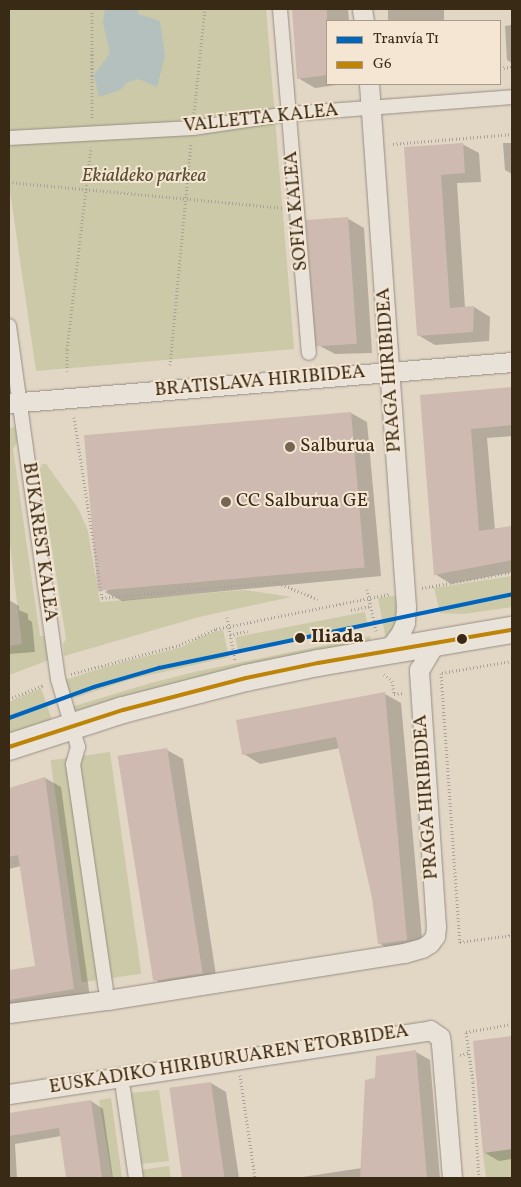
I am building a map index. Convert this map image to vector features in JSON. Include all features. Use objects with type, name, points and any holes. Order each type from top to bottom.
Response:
[{"type":"main road","points":[[9,747],[132,707],[238,680],[383,662],[435,643],[512,630]]},
{"type":"street","name":"SOFIA KALEA","points":[[280,9],[309,353]]},
{"type":"street","name":"PRAGA HIRIBIDEA","points":[[369,85],[405,591],[405,623],[383,662]]},
{"type":"street","name":"VALLETTA KALEA","points":[[9,138],[193,128],[288,114],[512,97]]},
{"type":"street","name":"BUKAREST KALEA","points":[[9,326],[14,403],[58,679],[78,747],[73,764],[106,989]]},
{"type":"street","name":"BRATISLAVA HIRIBIDEA","points":[[14,403],[512,362]]},
{"type":"street","name":"PRAGA HIRIBIDEA","points":[[9,1014],[117,999],[404,953],[422,948],[430,943],[435,936],[436,927],[420,670],[435,643]]},
{"type":"street","name":"EUSKADIKO HIRIBURUAREN ETORBIDEA","points":[[9,1094],[422,1030],[436,1032],[441,1044],[452,1178]]},
{"type":"street","points":[[123,1089],[136,1178]]},
{"type":"path","points":[[66,371],[92,133],[92,9]]},
{"type":"path","points":[[170,365],[205,9]]},
{"type":"path","points":[[393,144],[512,134]]},
{"type":"path","points":[[9,182],[296,210]]},
{"type":"path","points":[[74,418],[102,598],[274,582],[318,599]]},
{"type":"path","points":[[9,699],[58,679],[108,663],[179,645],[208,631],[405,591],[512,572]]},
{"type":"path","points":[[351,610],[371,606]]},
{"type":"path","points":[[226,617],[235,660]]},
{"type":"path","points":[[230,635],[248,631]]},
{"type":"path","points":[[512,661],[441,673],[460,942],[512,935]]},
{"type":"path","points":[[383,662],[394,694],[436,689],[435,674],[439,670]]},
{"type":"path","points":[[479,1178],[473,1082],[466,1032],[512,1024]]},
{"type":"path","points":[[240,1071],[255,1178]]},
{"type":"green space","name":"Ekialdeko parkea","points":[[9,9],[266,9],[294,349],[36,371],[9,184]]},
{"type":"green space","points":[[16,427],[17,442],[13,449],[40,636],[45,636],[49,660],[9,675],[9,646],[22,644],[9,536],[9,428]]},
{"type":"green space","points":[[46,464],[78,508],[88,531],[100,602],[245,590],[291,597],[199,617],[64,656],[63,644],[66,639],[39,465]]},
{"type":"green space","points":[[512,576],[512,607],[464,614],[440,613],[434,588]]},
{"type":"green space","points":[[400,595],[400,621],[386,639],[378,598]]},
{"type":"green space","points":[[365,612],[368,627],[238,652],[235,637]]},
{"type":"green space","points":[[223,630],[229,657],[132,679],[68,700],[62,681],[105,667],[182,647],[207,634]]},
{"type":"green space","points":[[370,636],[372,644],[74,716],[71,707],[194,672]]},
{"type":"green space","points":[[41,688],[53,723],[9,739],[9,702]]},
{"type":"green space","points":[[110,752],[141,974],[82,982],[51,760]]},
{"type":"green space","points":[[159,1090],[169,1161],[140,1164],[141,1152],[131,1093]]},
{"type":"green space","points":[[111,1098],[122,1178],[112,1178],[99,1100]]},
{"type":"green space","points":[[512,1149],[512,1177],[486,1178],[483,1153]]},
{"type":"green space","points":[[169,1166],[171,1178],[143,1178],[140,1170]]},
{"type":"shaded area","points":[[105,9],[139,9],[138,14],[160,21],[165,56],[157,87],[139,79],[128,82],[120,90],[99,97],[94,75],[110,53],[103,23]]},
{"type":"building","points":[[292,9],[327,9],[326,75],[297,79]]},
{"type":"building","points":[[463,143],[465,173],[441,175],[450,308],[474,306],[473,332],[417,336],[404,147]]},
{"type":"building","points":[[348,217],[357,344],[315,347],[306,220]]},
{"type":"building","points":[[512,387],[512,425],[471,429],[479,531],[512,526],[512,560],[434,575],[420,395]]},
{"type":"building","name":"CC Salburua GE","points":[[351,412],[365,567],[98,591],[84,435]]},
{"type":"building","points":[[385,692],[407,940],[378,944],[372,898],[336,737],[242,755],[236,720]]},
{"type":"building","points":[[167,748],[203,973],[153,981],[118,756]]},
{"type":"building","points":[[45,777],[74,989],[9,1000],[9,970],[35,966],[18,855],[9,857],[9,788]]},
{"type":"building","points":[[512,1036],[512,1149],[483,1153],[473,1041]]},
{"type":"building","points":[[416,1050],[427,1178],[360,1178],[365,1080],[375,1078],[376,1056]]},
{"type":"building","points":[[211,1082],[224,1178],[182,1178],[169,1088]]},
{"type":"building","points":[[91,1100],[102,1178],[66,1178],[59,1128],[9,1136],[9,1113]]},
{"type":"tram line","name":"T1","points":[[9,718],[94,687],[159,668],[512,594]]},
{"type":"transit line","name":"G6","points":[[9,747],[123,710],[246,678],[318,663],[512,630]]},
{"type":"place","name":"Salburua","points":[[290,447]]},
{"type":"place","name":"CC Salburua GE","points":[[226,502]]},
{"type":"place","name":"Iliada","points":[[300,638]]}]
